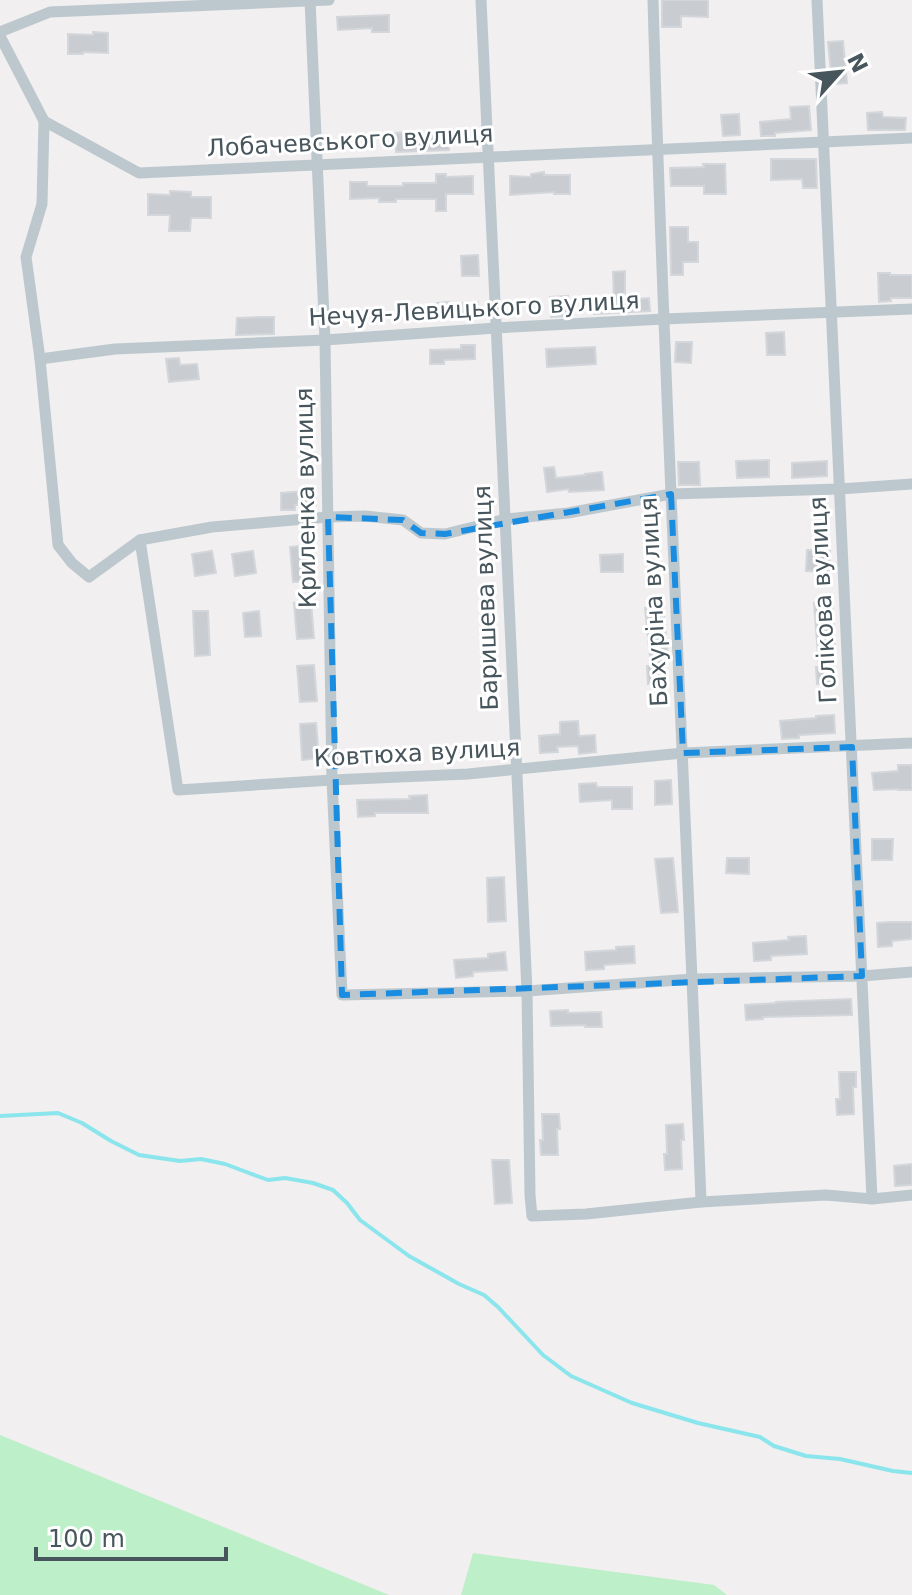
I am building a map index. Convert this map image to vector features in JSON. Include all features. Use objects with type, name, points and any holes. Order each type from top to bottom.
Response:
[{"type":"street","points":[[329,0],[50,12],[0,34],[44,121],[42,204],[26,257],[40,359],[58,545],[72,563],[89,577],[140,540],[212,527],[365,516],[403,520],[421,533],[445,534],[506,519],[568,513],[671,494],[912,484]]},
{"type":"street","name":"Баришева вулиця","points":[[481,0],[527,991],[532,1216],[586,1214],[701,1202]]},
{"type":"street","name":"Бахуріна вулиця","points":[[653,0],[701,1202]]},
{"type":"street","name":"Голікова вулиця","points":[[817,0],[872,1199]]},
{"type":"street","name":"Криленка вулиця","points":[[310,1],[325,340],[332,780],[342,995],[527,991]]},
{"type":"street","name":"Лобачевського вулиця","points":[[44,121],[139,173],[912,138]]},
{"type":"street","name":"Нечуя-Левицького вулиця","points":[[40,359],[115,349],[325,340],[664,319],[912,309]]},
{"type":"street","name":"Ковтюха вулиця","points":[[140,540],[178,790],[516,771],[683,753],[912,743]]},
{"type":"street","points":[[527,991],[693,979],[862,976],[912,972]]},
{"type":"street","points":[[701,1202],[826,1195],[872,1199],[912,1195]]},
{"type":"highlighted area","points":[[671,494],[683,753],[852,747],[862,976],[342,995],[328,517],[403,520],[421,533],[445,534]]},
{"type":"green space","points":[[0,1435],[389,1595],[0,1595]]},
{"type":"green space","points":[[473,1553],[714,1585],[727,1595],[461,1595]]},
{"type":"building","points":[[662,0],[708,0],[708,17],[681,16],[681,27],[662,27]]},
{"type":"building","points":[[389,15],[389,32],[372,32],[372,28],[338,30],[337,17]]},
{"type":"building","points":[[93,32],[108,33],[108,53],[68,54],[68,34],[93,35]]},
{"type":"building","points":[[843,41],[847,83],[832,84],[828,42]]},
{"type":"building","points":[[809,106],[811,130],[761,136],[760,122],[791,119],[790,107]]},
{"type":"building","points":[[882,112],[883,117],[906,118],[905,130],[868,130],[867,113]]},
{"type":"building","points":[[739,114],[740,135],[723,136],[721,115]]},
{"type":"building","points":[[407,132],[407,137],[448,135],[449,150],[396,152],[395,133]]},
{"type":"building","points":[[771,159],[816,159],[817,188],[803,188],[802,179],[771,180]]},
{"type":"building","points":[[703,164],[725,164],[726,194],[704,194],[704,186],[671,186],[670,168],[704,167]]},
{"type":"building","points":[[544,172],[544,175],[570,175],[570,194],[510,195],[510,176],[531,177],[531,174]]},
{"type":"building","points":[[436,174],[446,174],[446,177],[473,176],[473,194],[446,194],[446,211],[436,211],[436,199],[379,202],[379,198],[350,199],[350,182],[367,182],[367,186],[436,183]]},
{"type":"building","points":[[170,191],[191,192],[191,197],[211,197],[211,218],[191,218],[190,231],[169,231],[170,215],[148,215],[148,194],[170,195]]},
{"type":"building","points":[[670,227],[688,227],[688,242],[698,242],[698,262],[683,262],[683,275],[671,275]]},
{"type":"building","points":[[478,255],[479,276],[462,276],[461,256]]},
{"type":"building","points":[[625,271],[625,300],[649,298],[650,311],[594,314],[593,300],[614,299],[613,272]]},
{"type":"building","points":[[878,273],[912,275],[912,298],[891,298],[891,301],[879,302]]},
{"type":"building","points":[[568,296],[569,316],[551,317],[550,297]]},
{"type":"building","points":[[478,302],[479,318],[438,318],[437,303]]},
{"type":"building","points":[[274,317],[274,334],[236,335],[237,318]]},
{"type":"building","points":[[784,332],[785,355],[767,355],[766,333]]},
{"type":"building","points":[[676,342],[692,342],[691,363],[675,362]]},
{"type":"building","points":[[461,345],[475,345],[475,359],[444,360],[444,364],[430,364],[430,350],[461,349]]},
{"type":"building","points":[[595,347],[596,364],[547,367],[546,349]]},
{"type":"building","points":[[179,358],[180,365],[197,364],[199,379],[169,382],[166,359]]},
{"type":"building","points":[[769,460],[769,477],[737,478],[736,461]]},
{"type":"building","points":[[827,461],[827,476],[792,478],[792,463]]},
{"type":"building","points":[[678,462],[699,462],[700,485],[679,485]]},
{"type":"building","points":[[554,467],[556,478],[602,472],[604,490],[547,492],[544,468]]},
{"type":"building","points":[[316,490],[316,505],[295,505],[295,510],[281,510],[281,493]]},
{"type":"building","points":[[306,545],[309,581],[293,582],[290,547]]},
{"type":"building","points":[[807,550],[830,551],[829,572],[806,571]]},
{"type":"building","points":[[212,551],[216,573],[195,576],[192,554]]},
{"type":"building","points":[[253,551],[256,573],[235,576],[232,554]]},
{"type":"building","points":[[623,554],[623,572],[601,572],[600,555]]},
{"type":"building","points":[[832,601],[835,683],[817,684],[816,667],[819,667],[814,603]]},
{"type":"building","points":[[311,602],[314,638],[297,639],[294,603]]},
{"type":"building","points":[[663,606],[668,656],[664,656],[666,682],[648,684],[647,666],[651,666],[645,608]]},
{"type":"building","points":[[193,611],[208,611],[210,655],[195,656]]},
{"type":"building","points":[[259,611],[261,636],[245,637],[243,613]]},
{"type":"building","points":[[314,665],[317,701],[300,702],[297,666]]},
{"type":"building","points":[[834,715],[835,733],[782,739],[780,721]]},
{"type":"building","points":[[578,721],[579,736],[595,735],[596,752],[579,754],[578,746],[557,747],[558,752],[540,753],[539,736],[560,734],[560,722]]},
{"type":"building","points":[[316,723],[319,758],[302,760],[300,724]]},
{"type":"building","points":[[898,765],[912,765],[912,790],[874,790],[872,773],[898,771]]},
{"type":"building","points":[[671,780],[672,804],[655,805],[655,781]]},
{"type":"building","points":[[596,783],[597,787],[632,787],[632,809],[612,809],[612,800],[580,802],[579,784]]},
{"type":"building","points":[[427,795],[428,813],[375,813],[375,816],[358,817],[357,800],[410,799],[409,796]]},
{"type":"building","points":[[872,839],[893,839],[892,860],[872,860]]},
{"type":"building","points":[[673,858],[678,912],[661,913],[655,859]]},
{"type":"building","points":[[727,858],[749,858],[749,874],[726,873]]},
{"type":"building","points":[[504,877],[506,921],[488,922],[487,878]]},
{"type":"building","points":[[912,922],[912,939],[892,941],[892,946],[878,947],[877,923]]},
{"type":"building","points":[[806,936],[807,954],[771,956],[771,960],[754,961],[753,943]]},
{"type":"building","points":[[634,946],[635,963],[604,965],[604,969],[586,970],[585,952]]},
{"type":"building","points":[[505,952],[507,970],[473,972],[473,976],[456,978],[454,960],[488,958],[488,954]]},
{"type":"building","points":[[851,999],[852,1015],[746,1020],[745,1005]]},
{"type":"building","points":[[568,1010],[568,1013],[601,1012],[602,1027],[551,1026],[550,1011]]},
{"type":"building","points":[[839,1072],[856,1072],[854,1114],[837,1115]]},
{"type":"building","points":[[542,1114],[559,1114],[558,1155],[541,1155]]},
{"type":"building","points":[[683,1124],[682,1169],[665,1170],[666,1125]]},
{"type":"building","points":[[492,1160],[509,1160],[512,1203],[495,1204]]},
{"type":"building","points":[[912,1164],[912,1185],[895,1186],[894,1166]]},
{"type":"waterway","points":[[0,1116],[58,1113],[139,1155],[180,1161],[201,1159],[225,1164],[268,1180],[285,1178],[333,1190],[360,1220],[409,1256],[484,1295],[543,1355],[571,1376],[632,1403],[760,1437],[774,1446],[806,1456],[840,1459],[912,1473]]}]
